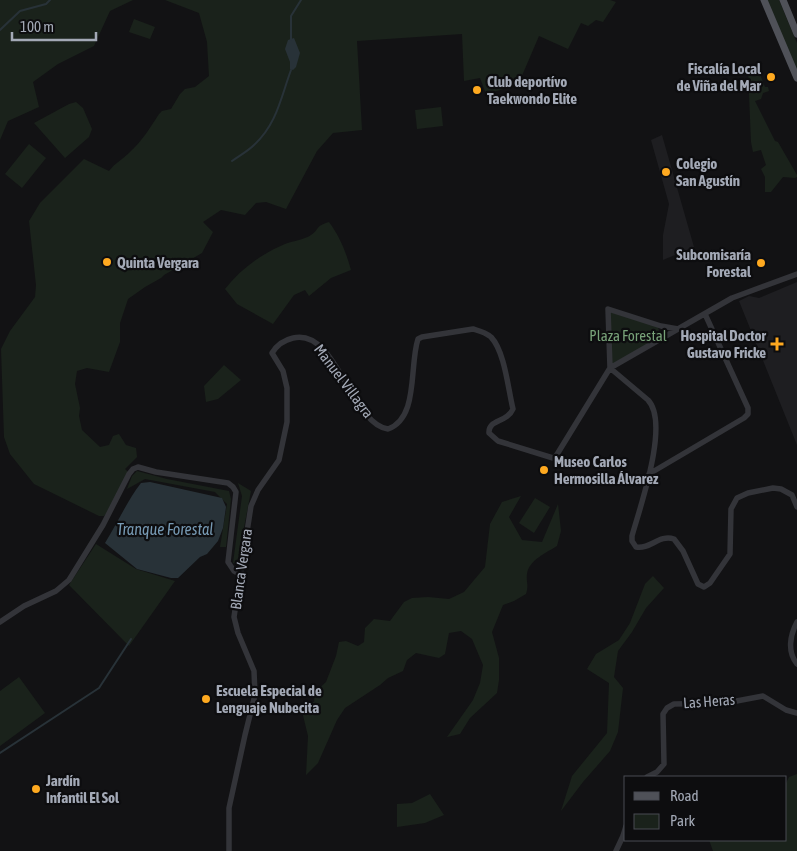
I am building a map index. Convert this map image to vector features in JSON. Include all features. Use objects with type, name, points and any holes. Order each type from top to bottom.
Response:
[{"type":"main road","points":[[764,0],[797,78]]},
{"type":"main road","points":[[783,0],[797,34]]},
{"type":"street","points":[[610,368],[732,298],[797,274]]},
{"type":"street","points":[[678,330],[608,309],[610,368],[648,400],[656,411],[654,450],[632,541],[636,547],[640,548],[664,538],[674,539],[681,546],[695,579],[704,587],[710,583],[730,554],[731,509],[737,498],[748,492],[773,488],[786,491],[792,496],[797,507]]},
{"type":"street","points":[[649,474],[748,414],[748,408],[705,314]]},
{"type":"street","points":[[661,326],[663,338]]},
{"type":"street","name":"Manuel Villagra","points":[[272,353],[281,343],[288,339],[297,337],[311,338],[322,347],[364,411],[377,425],[388,429],[398,424],[407,412],[418,339],[473,329],[481,331],[491,338],[498,348],[512,409],[506,418],[491,424],[489,433],[498,441],[549,458],[556,456],[610,368]]},
{"type":"street","name":"Blanca Vergara","points":[[229,851],[229,808],[255,695],[254,671],[238,633],[234,617],[251,506],[258,490],[279,460],[287,422],[287,388],[283,371],[272,353]]},
{"type":"street","points":[[0,622],[24,606],[56,591],[69,580],[103,525],[129,474],[138,467],[156,472],[228,483],[233,487],[236,492],[228,562],[234,571],[240,574]]},
{"type":"street","points":[[797,622],[790,644],[793,660],[797,664]]},
{"type":"street","name":"Las Heras","points":[[649,776],[657,772],[664,764],[663,714],[667,708],[674,704],[726,703],[763,696],[786,710],[797,713]]},
{"type":"street","points":[[616,851],[624,833]]},
{"type":"shaded area","name":"Colegio San Agustín","points":[[662,135],[694,247],[663,260],[663,235],[669,204],[651,140]]},
{"type":"shaded area","name":"Hospital Doctor Gustavo Fricke","points":[[797,282],[797,445],[739,301],[749,296],[759,298]]},
{"type":"green space","points":[[0,0],[133,0],[110,11],[94,46],[58,64],[33,82],[39,107],[8,121],[0,140]]},
{"type":"green space","name":"Quinta Vergara","points":[[165,0],[610,0],[616,2],[603,22],[596,20],[588,26],[581,23],[568,49],[539,36],[518,85],[486,94],[480,78],[464,81],[462,34],[357,41],[362,130],[333,133],[317,151],[286,209],[266,202],[256,203],[245,215],[221,210],[203,222],[213,232],[202,253],[128,299],[120,323],[120,342],[109,372],[87,368],[77,371],[75,384],[82,430],[100,447],[109,445],[113,436],[119,434],[126,445],[136,448],[137,457],[125,469],[129,473],[109,511],[104,516],[99,516],[34,484],[10,454],[4,437],[1,349],[10,331],[35,297],[36,285],[29,221],[40,203],[84,159],[109,171],[146,134],[162,111],[171,109],[185,89],[195,87],[209,76],[207,42],[199,13]]},
{"type":"green space","points":[[767,0],[779,0],[797,43],[797,72]]},
{"type":"green space","points":[[134,19],[155,27],[150,39],[129,32]]},
{"type":"green space","points":[[754,67],[758,69],[765,87],[768,87],[769,91],[763,93],[761,99],[755,101],[775,141],[778,142],[797,175],[795,178],[783,177],[771,192],[765,192],[765,177],[761,169],[766,165],[761,150],[753,152],[751,142],[748,71]]},
{"type":"green space","points":[[76,102],[83,108],[92,129],[89,137],[65,158],[34,123]]},
{"type":"green space","points":[[441,107],[443,126],[417,129],[415,110]]},
{"type":"green space","points":[[29,144],[46,158],[22,188],[5,174]]},
{"type":"green space","points":[[329,222],[342,245],[351,270],[331,278],[309,296],[305,290],[294,295],[273,324],[237,304],[225,289],[260,257],[285,244],[308,237],[320,226]]},
{"type":"green space","name":"Plaza Forestal","points":[[610,311],[658,327],[661,337],[612,364]]},
{"type":"green space","points":[[224,365],[241,380],[218,399],[206,402],[204,386]]},
{"type":"green space","points":[[137,471],[229,491],[231,499],[226,547],[220,547],[227,504],[215,492],[145,479],[127,489],[132,476]]},
{"type":"green space","points":[[238,483],[251,491],[237,564],[233,563],[242,496]]},
{"type":"green space","points":[[521,496],[509,517],[522,540],[542,542],[558,504],[561,531],[557,546],[539,557],[528,569],[526,594],[503,605],[492,632],[499,658],[497,693],[470,718],[460,734],[447,737],[473,700],[480,683],[483,665],[472,639],[461,631],[449,633],[445,654],[439,658],[416,653],[407,660],[403,671],[388,678],[345,708],[337,720],[318,763],[306,775],[308,736],[300,703],[314,702],[315,692],[326,682],[339,642],[346,641],[358,646],[364,642],[365,628],[374,619],[390,621],[404,602],[412,598],[449,599],[464,592],[485,567],[490,524],[502,502]]},
{"type":"green space","points":[[535,498],[550,507],[534,533],[519,523]]},
{"type":"green space","points":[[96,544],[136,569],[175,581],[129,646],[69,585]]},
{"type":"green space","points":[[653,576],[664,588],[646,608],[618,651],[614,677],[623,688],[618,732],[610,751],[561,811],[572,776],[607,733],[609,683],[587,669],[596,654],[619,640],[630,623],[645,584]]},
{"type":"green space","points":[[19,677],[45,713],[0,746],[0,691]]},
{"type":"green space","points":[[797,774],[797,851],[713,851],[709,841],[787,841],[787,781],[789,777]]},
{"type":"green space","points":[[430,794],[444,815],[425,823],[397,827],[397,804],[412,803]]},
{"type":"water","points":[[294,38],[300,53],[296,67],[293,70],[290,69],[290,62],[285,49],[288,40]]},
{"type":"water","name":"Tranque Forestal","points":[[150,482],[222,498],[226,507],[223,528],[218,541],[207,554],[200,557],[178,578],[171,578],[137,569],[105,543],[141,483]]},
{"type":"waterway","points":[[0,30],[20,11],[46,4],[50,0]]},
{"type":"waterway","points":[[291,40],[291,16],[301,0]]},
{"type":"waterway","points":[[232,161],[252,147],[268,128],[277,110],[291,70]]},
{"type":"waterway","points":[[0,753],[99,688],[131,639]]},
{"type":"place","name":"Fiscalía Local de Viña del Mar","points":[[771,77]]},
{"type":"place","name":"Club deportívo Taekwondo Elite","points":[[477,90]]},
{"type":"place","name":"Colegio San Agustín","points":[[666,172]]},
{"type":"place","name":"Quinta Vergara","points":[[107,262]]},
{"type":"place","name":"Subcomisaría Forestal","points":[[761,263]]},
{"type":"place","name":"Hospital Doctor Gustavo Fricke","points":[[777,344]]},
{"type":"place","name":"Museo Carlos Hermosilla Álvarez","points":[[544,470]]},
{"type":"place","name":"Escuela Especial de Lenguaje Nubecita","points":[[206,699]]},
{"type":"place","name":"Jardín Infantil El Sol","points":[[36,789]]}]
